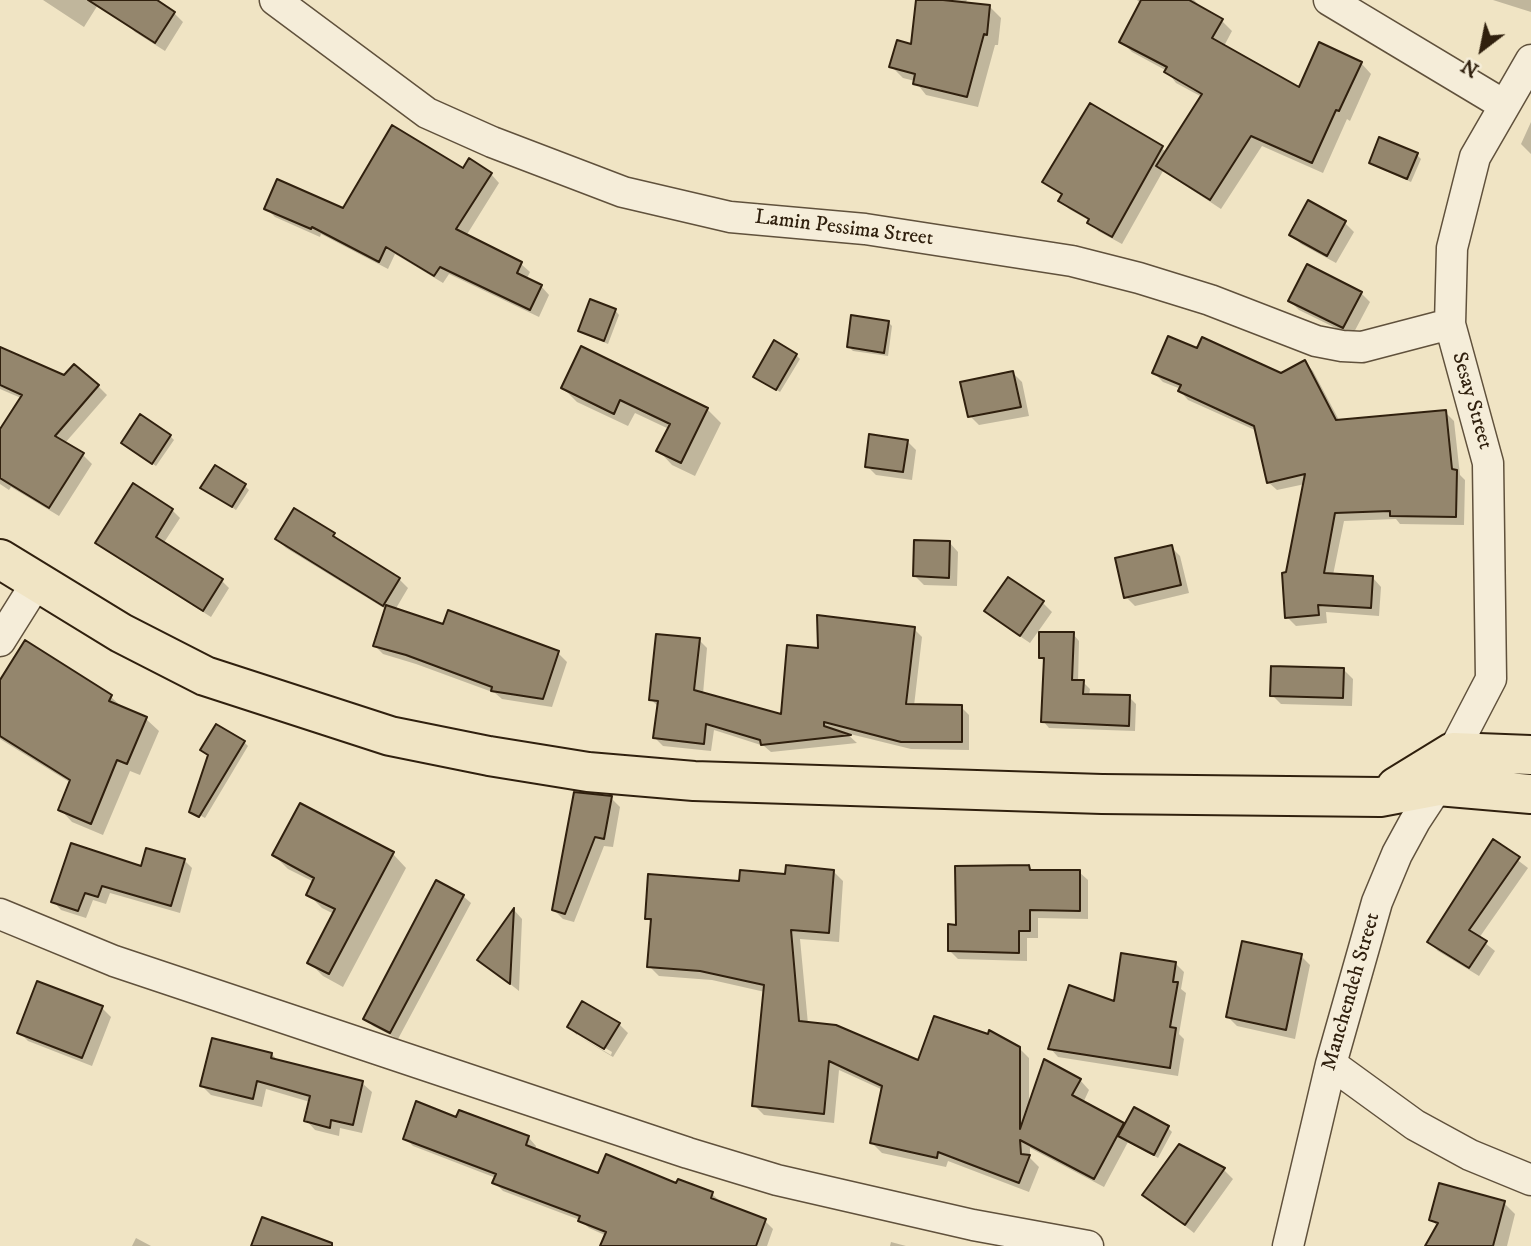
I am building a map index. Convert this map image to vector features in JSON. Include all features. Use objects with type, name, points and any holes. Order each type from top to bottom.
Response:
[{"type":"main road","points":[[0,559],[121,633],[205,676],[390,736],[589,772],[694,781],[1102,794],[1380,797],[1438,786],[1531,794]]},
{"type":"main road","points":[[1380,797],[1453,752],[1531,755]]},
{"type":"street","name":"Lamin Pessima Street","points":[[275,0],[427,113],[504,147],[623,192],[730,217],[865,229],[1072,261],[1174,289],[1316,341],[1342,346],[1362,347],[1450,324]]},
{"type":"street","points":[[1329,0],[1504,105]]},
{"type":"street","name":"Sesay Street","points":[[1453,752],[1491,679],[1488,463],[1450,324],[1452,248],[1475,157],[1531,60]]},
{"type":"street","points":[[0,641],[37,582]]},
{"type":"street","name":"Manchendeh Street","points":[[1288,1246],[1331,1064],[1377,902],[1397,854],[1438,786],[1453,752]]},
{"type":"street","points":[[0,915],[114,961],[752,1172],[974,1225],[1088,1246]]},
{"type":"street","points":[[1331,1064],[1415,1125],[1470,1155],[1531,1180]]},
{"type":"building","points":[[88,0],[157,0],[175,12],[155,43]]},
{"type":"building","points":[[916,0],[990,5],[987,35],[984,34],[967,97],[913,84],[915,74],[889,67],[897,40],[911,44]]},
{"type":"building","points":[[1141,0],[1189,0],[1223,19],[1212,38],[1299,87],[1319,42],[1362,62],[1312,163],[1251,136],[1210,200],[1156,166],[1202,94],[1164,72],[1167,67],[1119,42]]},
{"type":"building","points":[[1090,103],[1163,146],[1112,237],[1087,223],[1089,219],[1058,201],[1062,194],[1042,182]]},
{"type":"building","points":[[392,125],[463,168],[469,158],[492,173],[456,229],[522,262],[517,273],[542,285],[530,310],[440,267],[434,276],[386,247],[379,262],[312,227],[311,229],[264,209],[277,179],[343,208]]},
{"type":"building","points":[[1379,137],[1418,153],[1407,179],[1369,163]]},
{"type":"building","points":[[1308,200],[1346,221],[1327,256],[1289,235]]},
{"type":"building","points":[[1307,264],[1362,292],[1343,328],[1288,301]]},
{"type":"building","points":[[590,299],[616,309],[604,341],[578,331]]},
{"type":"building","points":[[851,315],[889,321],[884,353],[847,347]]},
{"type":"building","points":[[1168,336],[1197,348],[1202,337],[1281,373],[1305,360],[1336,420],[1446,410],[1452,469],[1457,470],[1456,517],[1390,516],[1390,511],[1335,513],[1324,573],[1373,576],[1371,608],[1318,605],[1319,615],[1285,618],[1282,573],[1286,572],[1305,474],[1267,483],[1254,426],[1178,391],[1181,385],[1152,373]]},
{"type":"building","points":[[774,340],[797,354],[776,390],[753,377]]},
{"type":"building","points":[[581,346],[708,408],[681,463],[656,451],[670,424],[620,400],[614,414],[561,388]]},
{"type":"building","points":[[0,347],[64,375],[74,364],[99,385],[55,436],[84,453],[49,508],[0,478],[0,429],[22,395],[0,385]]},
{"type":"building","points":[[1013,371],[1021,407],[968,417],[960,382]]},
{"type":"building","points":[[140,414],[171,435],[152,464],[121,443]]},
{"type":"building","points":[[869,434],[908,440],[903,472],[865,467]]},
{"type":"building","points":[[215,465],[246,484],[232,507],[200,488]]},
{"type":"building","points":[[133,483],[173,509],[156,537],[223,579],[203,611],[95,543]]},
{"type":"building","points":[[294,508],[400,578],[383,606],[275,539]]},
{"type":"building","points":[[914,540],[950,541],[949,578],[913,576]]},
{"type":"building","points":[[1172,545],[1181,585],[1124,598],[1115,558]]},
{"type":"building","points":[[1008,577],[1044,601],[1020,636],[984,611]]},
{"type":"building","points":[[386,605],[443,624],[448,610],[559,651],[543,699],[491,691],[492,687],[406,655],[373,646]]},
{"type":"building","points":[[817,615],[915,627],[906,704],[962,705],[962,742],[901,742],[824,722],[824,726],[851,735],[761,745],[760,740],[706,724],[704,744],[653,738],[658,701],[649,700],[656,634],[700,638],[694,690],[781,714],[787,645],[818,648]]},
{"type":"building","points":[[1039,632],[1074,632],[1072,680],[1084,680],[1083,694],[1130,695],[1129,726],[1041,722],[1044,658],[1039,658]]},
{"type":"building","points":[[25,640],[112,695],[109,701],[147,717],[127,764],[117,760],[91,824],[58,810],[70,780],[0,736],[0,680]]},
{"type":"building","points":[[1271,666],[1344,668],[1343,698],[1270,696]]},
{"type":"building","points":[[216,724],[245,741],[199,817],[189,812],[208,755],[200,750]]},
{"type":"building","points":[[574,792],[612,796],[604,839],[595,837],[565,914],[552,910]]},
{"type":"building","points":[[300,803],[394,852],[329,974],[307,963],[335,909],[306,895],[314,878],[272,855]]},
{"type":"building","points":[[1493,839],[1520,857],[1469,930],[1487,941],[1469,968],[1427,942]]},
{"type":"building","points":[[71,843],[141,866],[146,848],[185,859],[171,906],[102,886],[98,897],[85,893],[78,911],[51,902]]},
{"type":"building","points":[[786,865],[834,870],[829,933],[791,930],[799,1021],[836,1025],[918,1060],[934,1016],[988,1034],[989,1030],[1020,1047],[1020,1129],[1044,1059],[1081,1079],[1072,1095],[1124,1123],[1094,1179],[1020,1140],[1021,1154],[1030,1155],[1019,1183],[938,1152],[937,1158],[870,1143],[882,1086],[829,1061],[824,1114],[752,1106],[764,985],[700,971],[647,967],[651,919],[645,919],[648,874],[739,881],[740,870],[785,874]]},
{"type":"building","points":[[1029,865],[1030,870],[1080,870],[1080,911],[1030,910],[1030,931],[1019,931],[1019,953],[948,951],[948,924],[956,925],[955,866]]},
{"type":"building","points":[[436,880],[464,895],[390,1033],[363,1019]]},
{"type":"building","points":[[514,908],[510,984],[477,960]]},
{"type":"building","points":[[1242,941],[1302,954],[1286,1030],[1226,1017]]},
{"type":"building","points":[[1121,953],[1176,962],[1173,982],[1178,982],[1170,1027],[1176,1028],[1170,1068],[1048,1049],[1069,985],[1114,1001]]},
{"type":"building","points":[[37,981],[103,1006],[82,1058],[17,1033]]},
{"type":"building","points":[[582,1001],[620,1023],[604,1049],[567,1027]]},
{"type":"building","points":[[212,1038],[272,1053],[271,1058],[363,1081],[353,1125],[331,1120],[330,1128],[304,1121],[310,1096],[257,1081],[253,1099],[200,1086]]},
{"type":"building","points":[[416,1101],[456,1117],[459,1110],[529,1136],[526,1145],[598,1173],[606,1154],[676,1183],[678,1179],[713,1192],[711,1198],[766,1219],[756,1246],[600,1246],[606,1232],[578,1221],[580,1216],[492,1183],[496,1174],[403,1139]]},
{"type":"building","points":[[1134,1107],[1169,1126],[1154,1155],[1118,1136]]},
{"type":"building","points":[[1179,1144],[1225,1168],[1185,1225],[1142,1195]]},
{"type":"building","points":[[1439,1183],[1505,1201],[1493,1246],[1425,1246],[1438,1223],[1429,1220]]},
{"type":"building","points":[[262,1217],[332,1243],[332,1246],[251,1246]]}]
